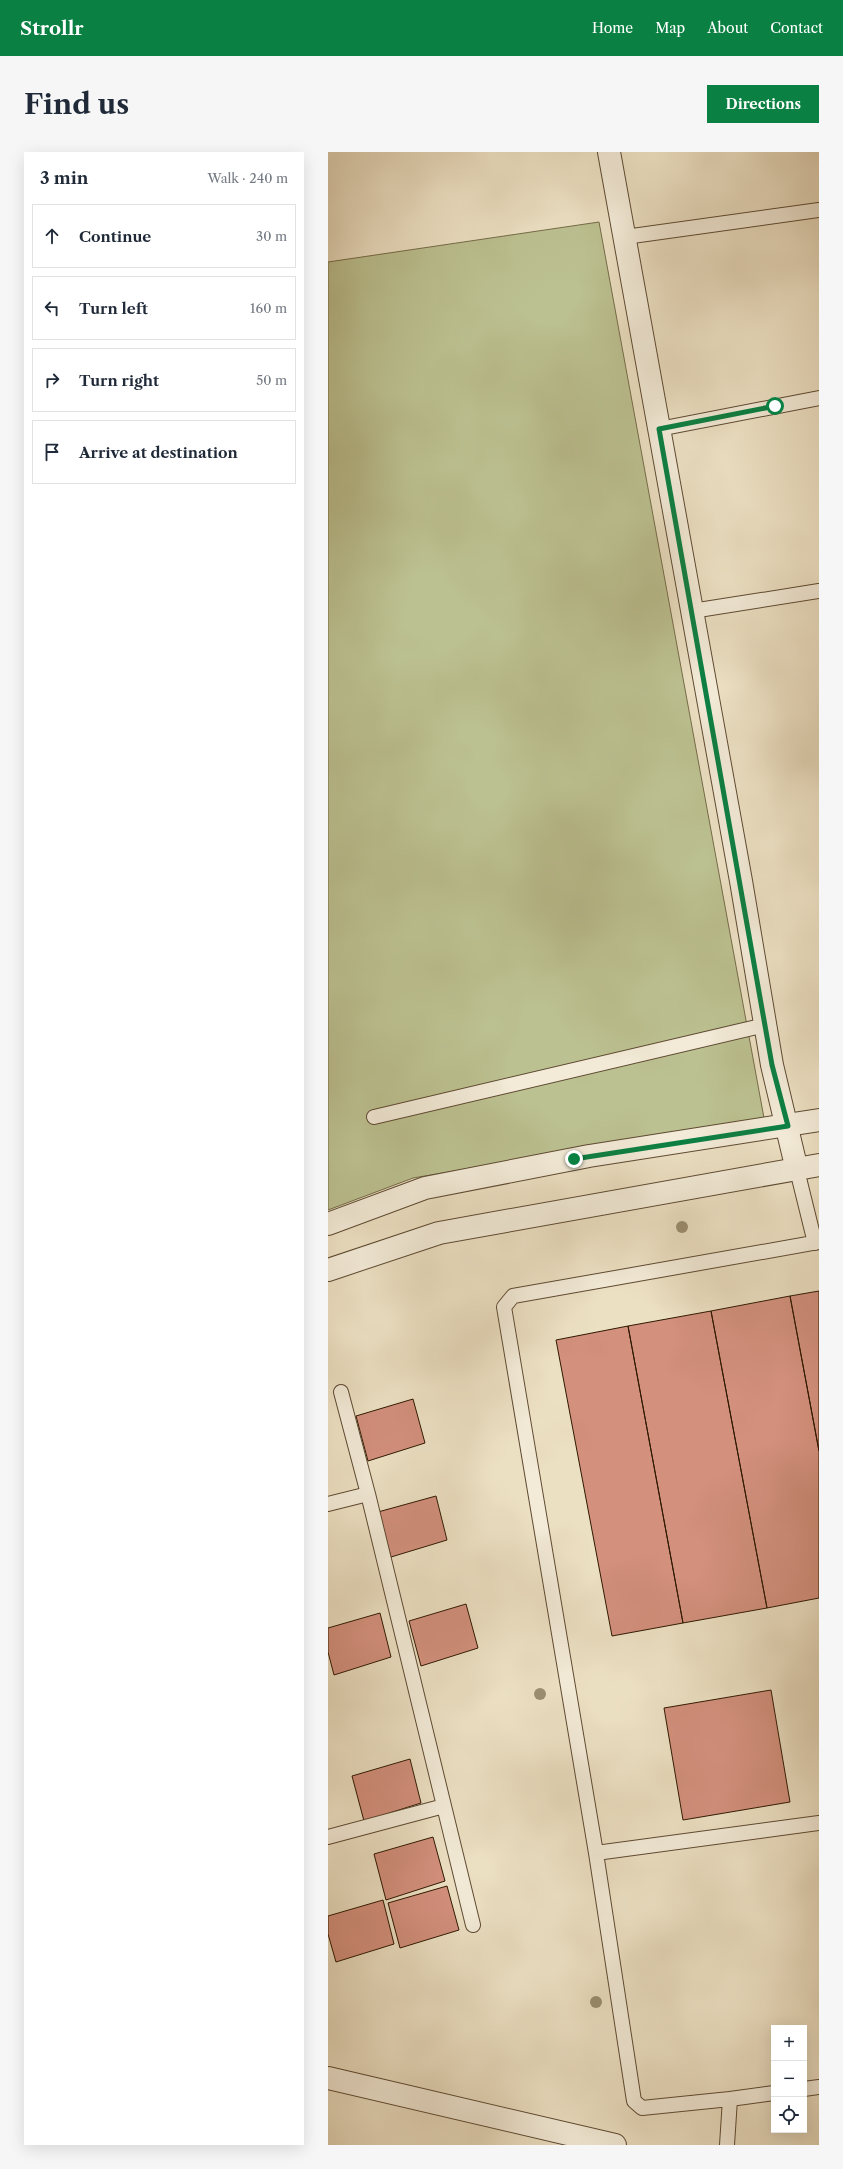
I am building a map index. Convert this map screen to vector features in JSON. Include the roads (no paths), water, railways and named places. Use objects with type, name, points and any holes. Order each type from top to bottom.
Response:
[{"type":"street","points":[[609,152],[772,1065],[788,1126],[797,1170]]},
{"type":"street","points":[[328,1224],[425,1188],[589,1156],[819,1120]]},
{"type":"street","points":[[328,1270],[440,1233],[819,1166]]},
{"type":"street","points":[[328,2078],[615,2145]]},
{"type":"lane","points":[[625,238],[819,210]]},
{"type":"lane","points":[[659,429],[819,398]]},
{"type":"lane","points":[[692,611],[819,591]]},
{"type":"lane","points":[[374,1117],[765,1025]]},
{"type":"lane","points":[[771,2093],[642,2108],[634,2101],[596,1853],[504,1307],[513,1296],[817,1242],[797,1170]]},
{"type":"lane","points":[[341,1392],[368,1494],[473,1925]]},
{"type":"lane","points":[[328,1504],[368,1494]]},
{"type":"lane","points":[[328,1837],[444,1806]]},
{"type":"lane","points":[[596,1853],[819,1822]]},
{"type":"lane","points":[[807,2089],[819,2087]]},
{"type":"lane","points":[[727,2145],[730,2099]]}]
